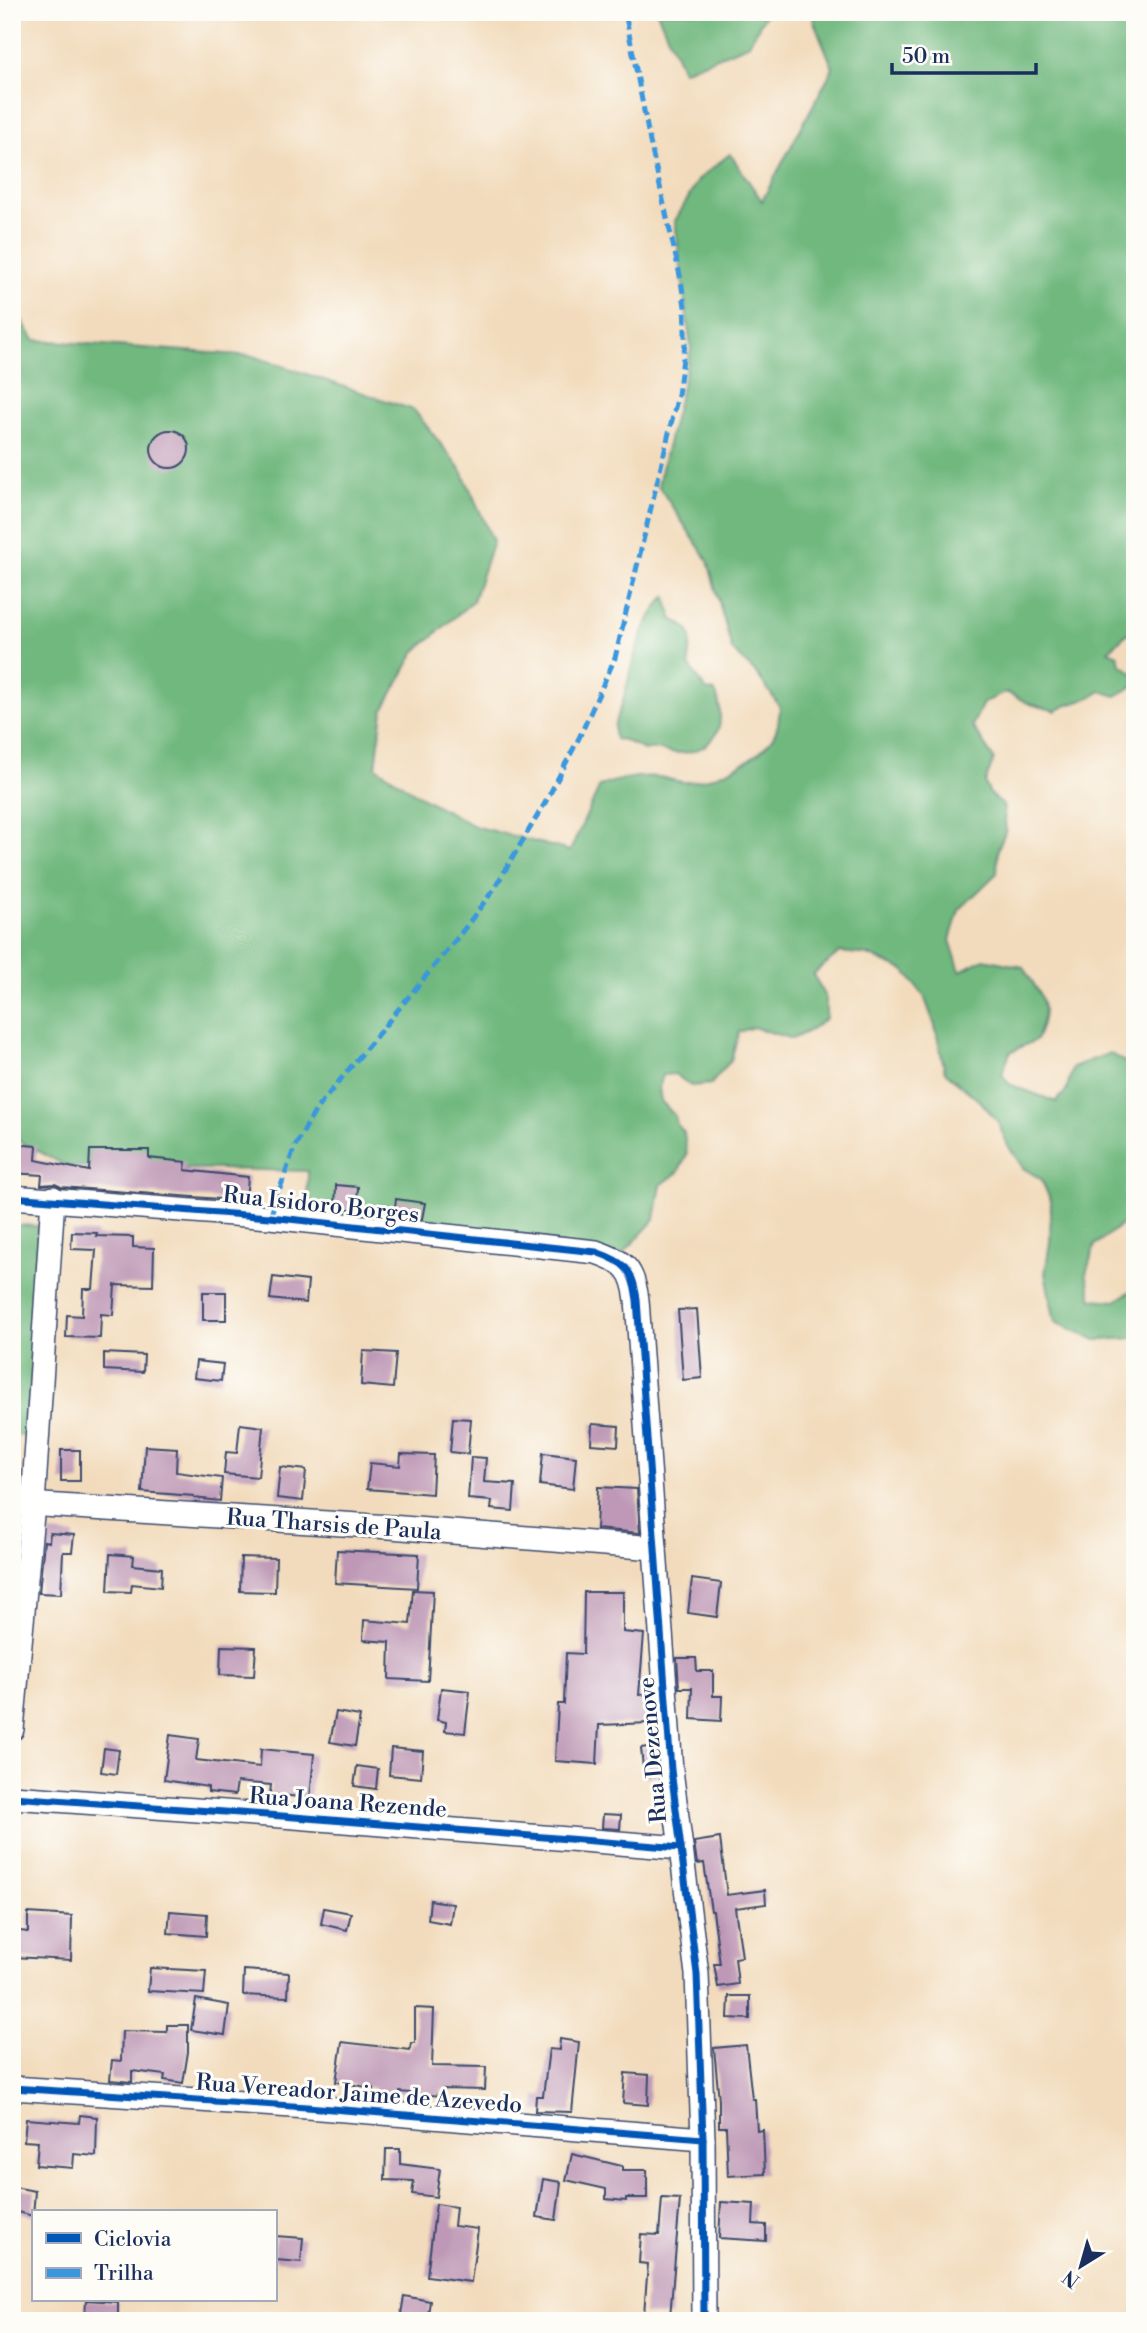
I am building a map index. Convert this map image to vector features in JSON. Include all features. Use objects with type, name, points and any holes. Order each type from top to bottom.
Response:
[{"type":"street","name":"Rua Isidoro Borges","points":[[12,1197],[53,1198],[270,1217],[596,1252],[622,1264]]},
{"type":"street","points":[[12,1729],[23,1504],[53,1198]]},
{"type":"street","name":"Rua Dezenove","points":[[622,1264],[635,1282],[671,1770],[697,1974],[704,2140],[704,2321]]},
{"type":"street","name":"Rua Tharsis de Paula","points":[[23,1504],[390,1527],[656,1548]]},
{"type":"street","name":"Rua Joana Rezende","points":[[12,1797],[282,1815],[681,1848]]},
{"type":"street","name":"Rua Vereador Jaime de Azevedo","points":[[12,2088],[307,2107],[704,2140]]},
{"type":"green space","points":[[657,12],[767,12],[748,45],[683,71]]},
{"type":"green space","points":[[817,12],[1135,12],[1135,632],[1128,633],[1108,651],[1118,655],[1120,664],[1135,674],[1135,685],[1116,696],[1101,691],[1056,711],[1030,704],[1006,692],[983,703],[972,726],[994,759],[985,783],[990,794],[1003,805],[1006,830],[998,849],[997,873],[959,910],[950,940],[960,971],[984,959],[1023,967],[1040,994],[1044,1009],[1041,1028],[1036,1040],[1010,1052],[1002,1074],[1009,1084],[1056,1102],[1066,1091],[1073,1067],[1110,1053],[1135,1068],[1135,1214],[1095,1245],[1086,1273],[1092,1299],[1116,1301],[1135,1288],[1135,1338],[1096,1340],[1055,1322],[1045,1274],[1050,1242],[1051,1201],[1041,1179],[1023,1168],[1007,1144],[998,1122],[983,1104],[945,1072],[935,1026],[924,996],[904,970],[868,955],[840,952],[813,974],[826,999],[826,1018],[811,1030],[792,1039],[753,1027],[739,1032],[731,1060],[711,1084],[691,1086],[675,1074],[663,1075],[659,1088],[661,1101],[675,1116],[684,1133],[687,1154],[678,1172],[661,1185],[655,1219],[622,1255],[307,1216],[308,1171],[66,1166],[12,1137],[12,304],[34,340],[253,356],[414,410],[462,471],[493,541],[473,601],[415,652],[383,710],[376,767],[423,798],[474,826],[570,851],[600,786],[636,777],[659,777],[686,782],[710,778],[739,766],[752,757],[772,738],[777,728],[780,707],[757,674],[732,650],[708,561],[658,485],[691,349],[675,221],[699,179],[730,154],[762,201],[833,68],[813,19]]},
{"type":"green space","points":[[666,596],[672,619],[690,633],[689,665],[706,690],[715,692],[720,711],[715,736],[701,748],[683,753],[644,750],[624,740],[615,739],[614,733],[639,644],[650,619]]},
{"type":"green space","points":[[12,1225],[38,1226],[29,1436],[12,1435]]},
{"type":"building","points":[[170,430],[183,436],[189,449],[183,462],[170,468],[157,462],[151,449],[157,436]]},
{"type":"building","points":[[12,1144],[37,1146],[36,1160],[89,1171],[90,1150],[149,1150],[149,1158],[186,1162],[185,1170],[248,1177],[246,1201],[41,1185],[42,1175],[12,1173]]},
{"type":"building","points":[[336,1185],[358,1187],[357,1210],[335,1208]]},
{"type":"building","points":[[396,1199],[425,1203],[422,1219],[394,1216]]},
{"type":"building","points":[[72,1232],[133,1237],[133,1247],[154,1248],[153,1286],[115,1285],[113,1315],[101,1314],[100,1338],[66,1337],[67,1315],[82,1316],[83,1289],[93,1289],[96,1250],[71,1249]]},
{"type":"building","points":[[273,1277],[308,1281],[306,1303],[270,1299]]},
{"type":"building","points":[[203,1292],[226,1292],[226,1320],[203,1320]]},
{"type":"building","points":[[697,1309],[702,1378],[683,1380],[678,1310]]},
{"type":"building","points":[[363,1351],[396,1353],[393,1388],[361,1385]]},
{"type":"building","points":[[104,1353],[144,1355],[143,1372],[104,1370]]},
{"type":"building","points":[[196,1361],[223,1364],[221,1381],[194,1378]]},
{"type":"building","points":[[453,1418],[471,1419],[468,1454],[450,1452]]},
{"type":"building","points":[[240,1424],[263,1427],[258,1477],[224,1474],[226,1452],[237,1453]]},
{"type":"building","points":[[592,1424],[619,1426],[618,1446],[591,1444]]},
{"type":"building","points":[[145,1446],[177,1448],[176,1472],[222,1478],[220,1501],[142,1492]]},
{"type":"building","points":[[61,1450],[80,1450],[80,1481],[61,1481]]},
{"type":"building","points":[[543,1453],[576,1457],[573,1489],[540,1485]]},
{"type":"building","points":[[401,1454],[434,1455],[432,1494],[367,1489],[370,1463],[400,1466]]},
{"type":"building","points":[[471,1457],[486,1458],[484,1482],[515,1484],[513,1511],[491,1509],[492,1501],[468,1499]]},
{"type":"building","points":[[280,1467],[306,1470],[303,1501],[277,1498]]},
{"type":"building","points":[[598,1487],[637,1489],[640,1533],[596,1529]]},
{"type":"building","points":[[50,1533],[74,1535],[72,1552],[63,1552],[61,1594],[39,1593],[44,1541],[49,1542]]},
{"type":"building","points":[[337,1550],[419,1554],[417,1588],[335,1583]]},
{"type":"building","points":[[110,1554],[134,1556],[133,1565],[162,1568],[161,1587],[132,1584],[131,1592],[108,1591]]},
{"type":"building","points":[[241,1557],[276,1558],[275,1592],[240,1591]]},
{"type":"building","points":[[692,1579],[721,1583],[717,1617],[688,1613]]},
{"type":"building","points":[[413,1590],[433,1591],[428,1681],[389,1679],[390,1642],[363,1640],[364,1620],[410,1624]]},
{"type":"building","points":[[584,1592],[623,1592],[623,1632],[644,1634],[639,1695],[650,1694],[651,1723],[599,1725],[597,1764],[555,1761],[558,1704],[564,1704],[566,1653],[583,1654]]},
{"type":"building","points":[[221,1646],[256,1647],[254,1676],[220,1675]]},
{"type":"building","points":[[677,1658],[696,1658],[697,1671],[713,1671],[713,1696],[722,1696],[721,1721],[691,1719],[692,1688],[679,1688]]},
{"type":"building","points":[[441,1688],[470,1691],[465,1733],[445,1731],[446,1722],[437,1720]]},
{"type":"building","points":[[336,1712],[360,1716],[355,1746],[330,1742]]},
{"type":"building","points":[[170,1735],[199,1739],[196,1760],[260,1767],[261,1749],[314,1754],[310,1798],[270,1794],[271,1785],[237,1782],[235,1795],[208,1792],[208,1787],[164,1780]]},
{"type":"building","points":[[655,1746],[658,1775],[644,1777],[641,1748]]},
{"type":"building","points":[[104,1748],[119,1750],[116,1774],[101,1772]]},
{"type":"building","points":[[391,1748],[423,1751],[421,1778],[389,1775]]},
{"type":"building","points":[[357,1766],[378,1769],[376,1789],[354,1786]]},
{"type":"building","points":[[603,1814],[621,1815],[620,1829],[602,1828]]},
{"type":"building","points":[[720,1838],[727,1895],[765,1890],[766,1904],[735,1908],[742,1957],[735,1958],[738,1984],[718,1987],[714,1964],[720,1964],[713,1911],[704,1863],[697,1864],[694,1842]]},
{"type":"building","points":[[430,1900],[453,1904],[450,1924],[428,1920]]},
{"type":"building","points":[[324,1908],[351,1913],[347,1930],[321,1924]]},
{"type":"building","points":[[170,1911],[207,1914],[206,1936],[168,1933]]},
{"type":"building","points":[[28,1913],[72,1916],[71,1960],[12,1957],[12,1930],[28,1932]]},
{"type":"building","points":[[150,1968],[206,1971],[204,1994],[148,1991]]},
{"type":"building","points":[[244,1970],[289,1973],[288,1997],[243,1995]]},
{"type":"building","points":[[729,1996],[750,1996],[750,2019],[728,2018]]},
{"type":"building","points":[[196,1999],[229,2005],[225,2035],[191,2030]]},
{"type":"building","points":[[415,2008],[434,2009],[432,2066],[486,2067],[485,2090],[442,2089],[441,2096],[400,2092],[399,2097],[374,2094],[374,2088],[336,2082],[342,2042],[410,2050],[411,2043],[415,2043]]},
{"type":"building","points":[[167,2025],[188,2025],[188,2052],[183,2083],[164,2080],[165,2075],[132,2071],[132,2082],[110,2080],[112,2060],[121,2061],[122,2031],[167,2032]]},
{"type":"building","points":[[560,2039],[579,2042],[572,2112],[535,2111],[536,2096],[543,2096],[549,2049],[559,2050]]},
{"type":"building","points":[[746,2045],[757,2131],[763,2130],[765,2174],[728,2176],[726,2127],[719,2127],[714,2048]]},
{"type":"building","points":[[625,2073],[649,2075],[648,2105],[623,2103]]},
{"type":"building","points":[[80,2115],[97,2117],[96,2156],[74,2154],[73,2168],[36,2165],[38,2142],[24,2141],[26,2119],[79,2123]]},
{"type":"building","points":[[386,2149],[400,2149],[400,2164],[440,2169],[436,2197],[412,2194],[414,2181],[385,2180]]},
{"type":"building","points":[[572,2154],[622,2166],[622,2170],[647,2170],[647,2198],[626,2198],[626,2201],[606,2199],[606,2189],[566,2180]]},
{"type":"building","points":[[543,2179],[561,2182],[556,2220],[537,2217]]},
{"type":"building","points":[[14,2187],[35,2191],[32,2216],[14,2211]]},
{"type":"building","points":[[662,2198],[680,2199],[670,2317],[644,2314],[648,2264],[639,2263],[641,2234],[659,2235]]},
{"type":"building","points":[[721,2202],[754,2204],[753,2224],[766,2225],[766,2241],[719,2238]]},
{"type":"building","points":[[436,2204],[456,2207],[454,2226],[478,2229],[471,2282],[427,2276]]},
{"type":"building","points":[[276,2236],[303,2238],[301,2262],[276,2260]]},
{"type":"building","points":[[404,2296],[430,2301],[427,2321],[400,2321]]},
{"type":"building","points":[[86,2302],[118,2302],[118,2318],[85,2319]]},
{"type":"marked path","points":[[270,1217],[295,1146],[317,1108],[458,937],[494,889],[545,803],[579,738],[615,658],[678,395],[685,344],[685,307],[681,280],[650,142],[625,12]]},
{"type":"cycle path","points":[[12,1197],[270,1217],[596,1252],[621,1263],[630,1274],[637,1300],[671,1770],[697,1974],[703,2139],[704,2321]]},
{"type":"cycle path","points":[[12,1797],[681,1848]]},
{"type":"cycle path","points":[[12,2088],[307,2107],[703,2139]]}]
